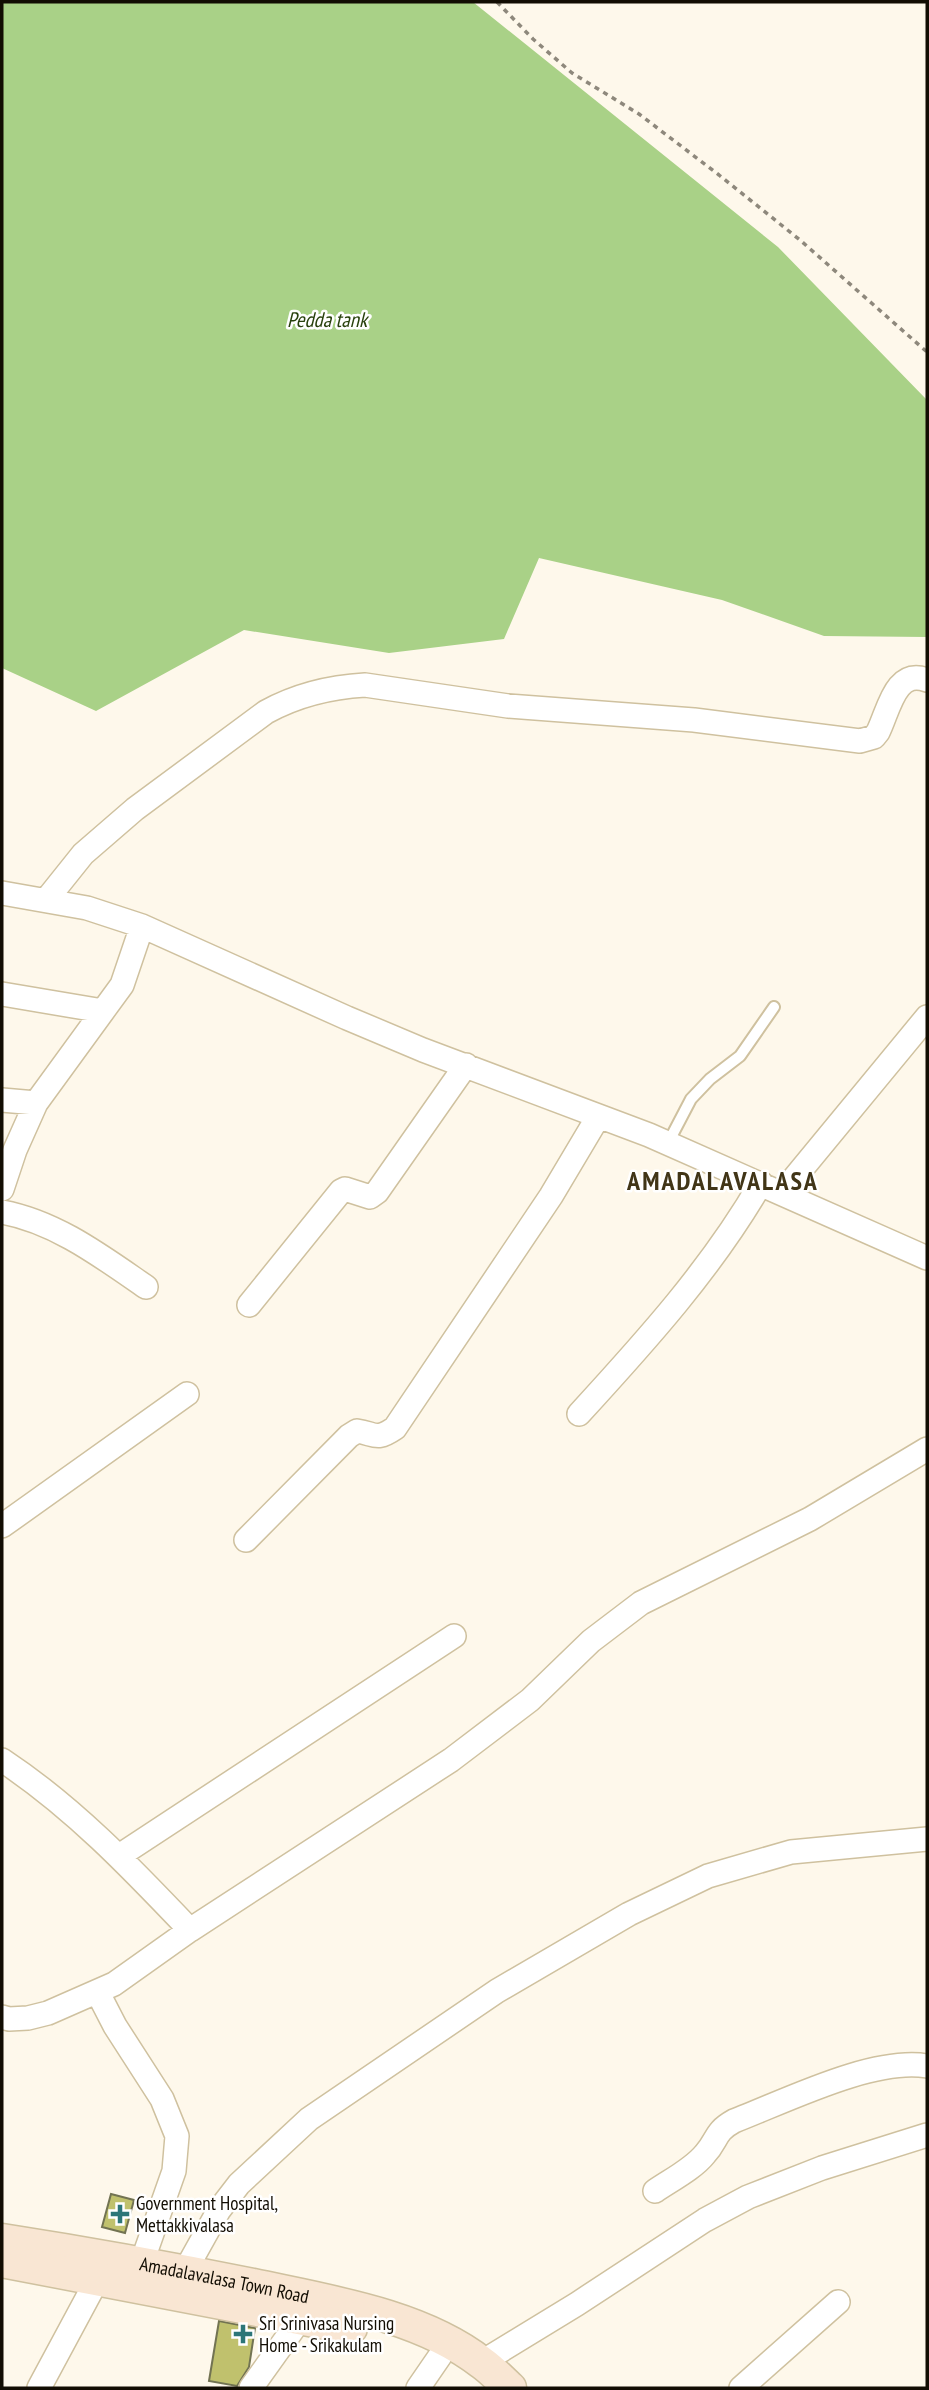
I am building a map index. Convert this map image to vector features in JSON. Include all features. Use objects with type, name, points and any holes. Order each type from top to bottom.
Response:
[{"type":"main road","name":"Amadalavalasa Town Road","points":[[2,2241],[142,2262],[381,2315],[427,2331],[485,2375],[510,2388]]},
{"type":"main road","name":"Amadalavalasa Town Road","points":[[2,2261],[385,2334],[440,2356],[466,2371],[485,2375]]},
{"type":"street","points":[[47,899],[83,854],[135,809],[266,712],[288,700],[312,693],[365,685],[508,706],[694,720],[860,741],[874,737],[878,732],[901,683],[916,677],[927,680]]},
{"type":"street","points":[[2,893],[87,908],[142,926],[347,1018],[668,1143],[927,1258]]},
{"type":"street","points":[[2,1189],[15,1150],[37,1103],[122,985],[142,926]]},
{"type":"street","points":[[2,994],[103,1011]]},
{"type":"street","points":[[579,1414],[632,1356],[771,1188],[927,1017]]},
{"type":"street","points":[[249,1305],[341,1191],[345,1189],[370,1197],[377,1192],[466,1066]]},
{"type":"street","points":[[2,1100],[37,1103]]},
{"type":"street","points":[[246,1540],[349,1436],[357,1431],[375,1437],[395,1428],[551,1196],[598,1117]]},
{"type":"street","points":[[2,1212],[51,1228],[85,1244],[146,1287]]},
{"type":"street","points":[[2,1526],[187,1394]]},
{"type":"street","points":[[2,2017],[28,2018],[98,1993],[451,1760],[530,1700],[592,1642],[641,1602],[810,1519],[927,1449]]},
{"type":"street","points":[[119,1856],[454,1636]]},
{"type":"street","points":[[2,1760],[45,1790],[119,1856],[190,1930]]},
{"type":"street","points":[[185,2271],[219,2210],[239,2184],[309,2119],[497,1991],[617,1921],[708,1877],[792,1852],[927,1839]]},
{"type":"street","points":[[98,1993],[115,2026],[162,2099],[177,2136],[174,2171],[142,2262]]},
{"type":"street","points":[[655,2191],[699,2161],[723,2127],[734,2121],[853,2076],[892,2066],[927,2066]]},
{"type":"street","points":[[485,2375],[705,2220],[748,2197],[822,2168],[927,2134]]},
{"type":"street","points":[[39,2388],[97,2280]]},
{"type":"street","points":[[741,2388],[838,2302]]},
{"type":"street","points":[[251,2388],[301,2318]]},
{"type":"street","points":[[418,2388],[440,2356]]},
{"type":"lane","points":[[668,1143],[691,1100],[709,1079],[740,1056],[774,1007]]},
{"type":"path","points":[[498,2],[572,74],[639,114],[719,175],[800,240],[927,352]]},
{"type":"water","name":"Pedda tank","points":[[2,2],[473,2],[778,247],[927,400],[927,637],[824,636],[722,600],[539,558],[504,639],[389,653],[244,630],[96,711],[2,668]]},
{"type":"building","points":[[111,2194],[134,2200],[125,2233],[102,2227]]},
{"type":"building","points":[[219,2321],[255,2328],[249,2367],[237,2386],[209,2381]]},
{"type":"place","name":"Government Hospital, Mettakkivalasa","points":[[120,2214]]},
{"type":"place","name":"Sri Srinivasa Nursing Home - Srikakulam","points":[[243,2334]]},
{"type":"district","name":"AMADALAVALASA","points":[[723,1181]]}]
